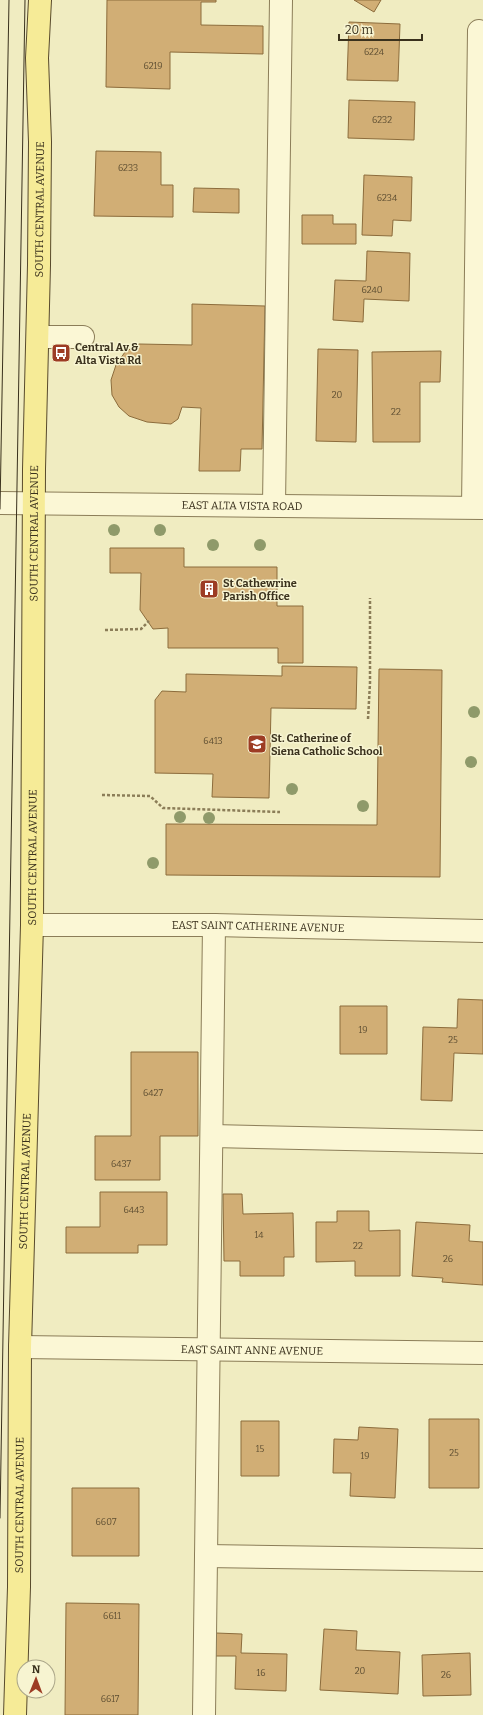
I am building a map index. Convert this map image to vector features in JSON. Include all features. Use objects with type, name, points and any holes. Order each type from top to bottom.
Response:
[{"type":"main road","name":"SOUTH CENTRAL AVENUE","points":[[15,1715],[19,1587],[20,1347],[32,925],[35,590],[34,504],[36,363],[38,338],[40,142],[37,58],[40,0]]},
{"type":"street","points":[[274,505],[281,0]]},
{"type":"street","points":[[478,508],[479,31]]},
{"type":"street","points":[[38,338],[83,337]]},
{"type":"street","name":"EAST ALTA VISTA ROAD","points":[[0,503],[478,508]]},
{"type":"street","name":"EAST SAINT CATHERINE AVENUE","points":[[32,925],[214,925],[483,931]]},
{"type":"street","points":[[204,1715],[214,925]]},
{"type":"street","points":[[212,1136],[483,1142]]},
{"type":"street","name":"EAST SAINT ANNE AVENUE","points":[[20,1347],[483,1353]]},
{"type":"street","points":[[206,1556],[483,1560]]},
{"type":"path","points":[[368,719],[370,683],[370,598]]},
{"type":"path","points":[[105,630],[141,629],[149,621]]},
{"type":"path","points":[[102,795],[150,796],[163,808],[280,812]]},
{"type":"building","points":[[107,0],[216,0],[216,2],[201,2],[201,25],[263,26],[263,54],[170,52],[170,89],[106,87]]},
{"type":"building","points":[[354,0],[381,0],[374,12]]},
{"type":"building","points":[[349,22],[400,24],[398,81],[347,80]]},
{"type":"building","points":[[349,100],[415,102],[414,140],[348,138]]},
{"type":"building","points":[[96,151],[161,152],[161,185],[173,185],[173,217],[94,216]]},
{"type":"building","points":[[364,175],[412,177],[411,221],[393,220],[392,236],[362,235]]},
{"type":"building","points":[[194,188],[239,189],[239,213],[193,212]]},
{"type":"building","points":[[302,215],[333,215],[333,224],[356,224],[356,244],[302,244]]},
{"type":"building","points":[[367,251],[410,253],[409,301],[364,299],[363,322],[333,320],[335,280],[366,281]]},
{"type":"building","points":[[192,304],[265,306],[262,449],[241,449],[240,471],[199,471],[201,408],[182,407],[178,419],[171,424],[147,422],[129,416],[119,407],[112,395],[111,380],[116,365],[125,352],[139,344],[192,345]]},
{"type":"building","points":[[318,349],[358,350],[356,442],[316,441]]},
{"type":"building","points":[[441,351],[440,382],[420,382],[420,442],[373,442],[372,352]]},
{"type":"building","name":"St Cathewrine Parish Office","points":[[110,548],[184,548],[184,567],[277,567],[277,606],[303,606],[303,663],[278,663],[278,648],[168,648],[168,628],[153,629],[140,610],[141,573],[110,573]]},
{"type":"building","points":[[282,666],[357,667],[356,709],[271,708],[269,798],[212,797],[213,774],[155,773],[155,700],[162,691],[186,692],[186,674],[282,676]]},
{"type":"building","points":[[379,669],[442,670],[440,877],[166,875],[166,824],[377,825]]},
{"type":"building","points":[[458,999],[483,1000],[483,1054],[454,1053],[452,1101],[421,1100],[423,1027],[457,1028]]},
{"type":"building","points":[[340,1006],[387,1006],[387,1054],[340,1054]]},
{"type":"building","points":[[131,1052],[198,1052],[198,1136],[160,1136],[160,1180],[95,1180],[95,1136],[131,1136]]},
{"type":"building","points":[[100,1192],[167,1192],[167,1245],[138,1245],[138,1253],[66,1253],[66,1227],[100,1227]]},
{"type":"building","points":[[223,1194],[242,1194],[243,1214],[293,1213],[294,1257],[284,1257],[284,1276],[240,1276],[240,1261],[224,1261]]},
{"type":"building","points":[[337,1211],[369,1211],[369,1231],[400,1230],[400,1276],[355,1276],[355,1261],[316,1262],[316,1222],[337,1222]]},
{"type":"building","points":[[416,1222],[470,1225],[469,1241],[483,1242],[483,1285],[442,1282],[443,1278],[412,1276]]},
{"type":"building","points":[[429,1419],[479,1419],[479,1488],[429,1488]]},
{"type":"building","points":[[241,1421],[279,1421],[279,1476],[241,1476]]},
{"type":"building","points":[[359,1427],[398,1429],[395,1498],[350,1496],[351,1473],[333,1473],[334,1439],[358,1440]]},
{"type":"building","points":[[72,1488],[139,1488],[139,1556],[72,1556]]},
{"type":"building","points":[[66,1603],[139,1604],[138,1715],[65,1715]]},
{"type":"building","points":[[324,1629],[357,1631],[356,1650],[400,1652],[398,1694],[320,1690]]},
{"type":"building","points":[[216,1633],[242,1634],[241,1653],[287,1654],[286,1691],[235,1689],[236,1656],[215,1656]]},
{"type":"building","points":[[470,1653],[471,1695],[423,1696],[422,1655]]},
{"type":"tram line","points":[[0,509],[9,0]]},
{"type":"tram line","points":[[0,1518],[25,0]]},
{"type":"place","name":"Central Av & Alta Vista Rd","points":[[61,353]]},
{"type":"place","name":"St Cathewrine Parish Office","points":[[209,589]]},
{"type":"place","name":"St. Catherine of Siena Catholic School","points":[[257,744]]}]
